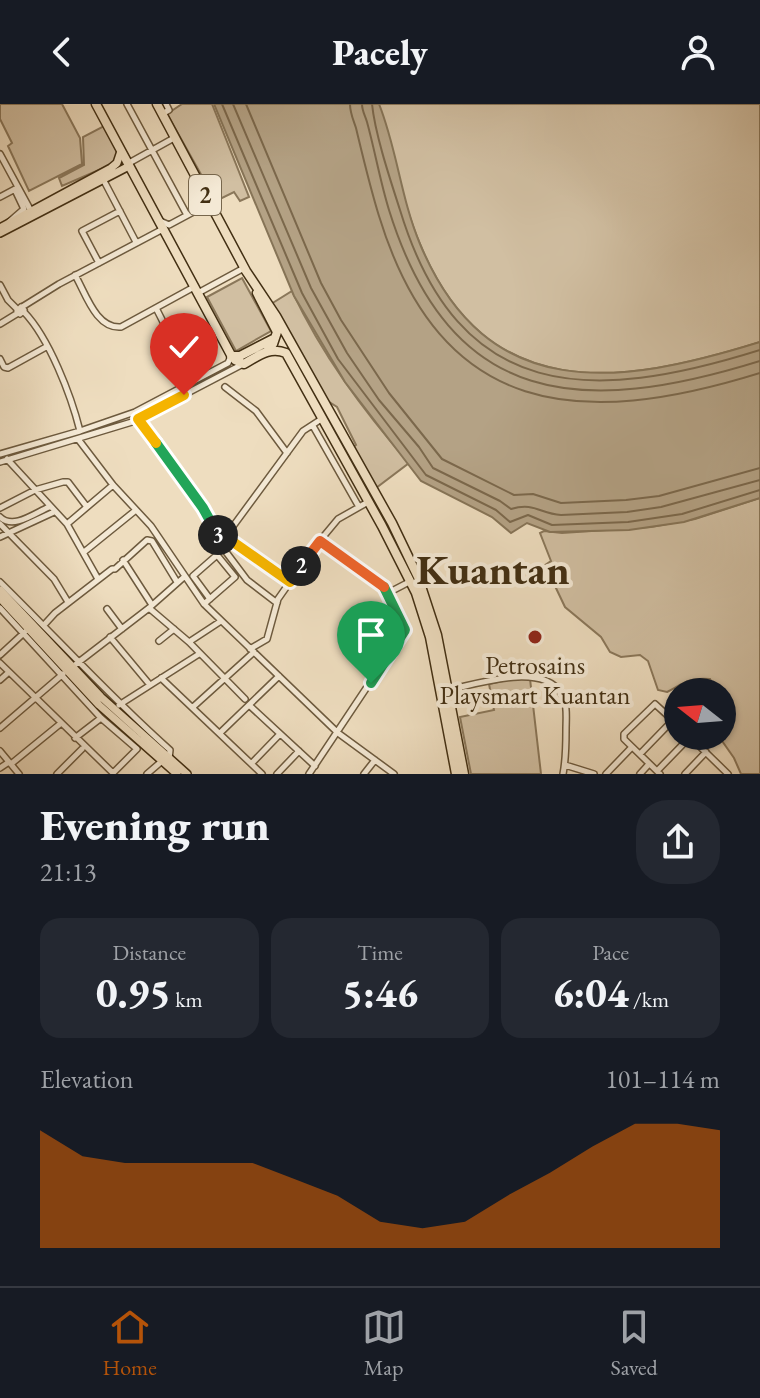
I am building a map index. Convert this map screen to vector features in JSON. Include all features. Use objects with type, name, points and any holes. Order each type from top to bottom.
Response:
[{"type":"highway","points":[[96,104],[230,359],[244,364],[267,351],[280,350],[288,356],[392,523],[426,596],[464,774]]},
{"type":"highway","name":"2","points":[[157,104],[244,268],[266,300],[325,407],[328,422]]},
{"type":"highway","points":[[254,285],[276,330],[267,351]]},
{"type":"highway","points":[[230,359],[276,336]]},
{"type":"highway","points":[[328,422],[363,505],[380,522]]},
{"type":"highway","points":[[380,504],[375,506],[380,522],[411,581],[430,637],[456,774]]},
{"type":"main road","points":[[2,227],[115,165],[121,151]]},
{"type":"main road","points":[[2,227],[128,165]]},
{"type":"main road","points":[[0,590],[121,731],[177,774]]},
{"type":"main road","points":[[0,598],[26,631],[112,708],[162,762],[190,773]]},
{"type":"street","points":[[127,104],[187,215]]},
{"type":"street","points":[[162,114],[169,110],[166,104]]},
{"type":"street","points":[[128,165],[174,138]]},
{"type":"street","points":[[0,154],[24,209],[2,227]]},
{"type":"street","points":[[102,178],[136,242]]},
{"type":"street","points":[[16,189],[31,211]]},
{"type":"street","points":[[0,197],[16,189]]},
{"type":"street","points":[[0,324],[161,224],[169,225],[210,203]]},
{"type":"street","points":[[99,263],[82,231],[120,211]]},
{"type":"street","points":[[75,275],[101,321],[111,327],[121,327],[244,268]]},
{"type":"street","points":[[0,285],[8,300],[20,310],[46,347],[68,389],[80,431]]},
{"type":"street","points":[[156,308],[193,381]]},
{"type":"street","points":[[0,359],[8,368],[46,347]]},
{"type":"street","points":[[3,460],[138,419],[230,359],[232,371]]},
{"type":"street","points":[[0,454],[135,412],[244,364]]},
{"type":"street","points":[[225,387],[256,411],[287,453]]},
{"type":"street","points":[[138,419],[224,539],[290,582]]},
{"type":"street","points":[[277,603],[240,572],[221,547],[303,431],[328,422]]},
{"type":"street","points":[[193,707],[267,639],[277,603],[290,582],[338,519],[363,505],[313,426]]},
{"type":"street","points":[[78,439],[113,485],[151,526],[204,604],[338,733],[394,774]]},
{"type":"street","points":[[3,460],[67,524],[98,579]]},
{"type":"street","points":[[0,508],[35,490],[68,482],[87,507]]},
{"type":"street","points":[[67,524],[113,485]]},
{"type":"street","points":[[0,517],[5,522],[13,523],[52,509]]},
{"type":"street","points":[[0,537],[52,509]]},
{"type":"street","points":[[83,552],[136,510]]},
{"type":"street","points":[[0,524],[54,579],[68,602]]},
{"type":"street","points":[[44,625],[68,602],[116,568],[149,539],[177,582]]},
{"type":"street","points":[[309,774],[405,634],[405,627],[388,593],[379,582],[320,541]]},
{"type":"street","points":[[204,604],[210,599],[235,577],[217,555],[193,576],[210,599]]},
{"type":"street","points":[[123,560],[150,607],[245,699]]},
{"type":"street","points":[[0,728],[184,577]]},
{"type":"street","points":[[388,593],[411,581]]},
{"type":"street","points":[[0,582],[44,625],[101,718],[121,731],[137,749],[113,773],[0,663]]},
{"type":"street","points":[[0,608],[26,631],[0,655]]},
{"type":"street","points":[[107,609],[122,629]]},
{"type":"street","points":[[189,642],[221,621]]},
{"type":"street","points":[[159,641],[174,629]]},
{"type":"street","points":[[110,637],[150,685]]},
{"type":"street","points":[[119,705],[199,654]]},
{"type":"street","points":[[70,668],[119,705],[170,750],[162,762],[147,774]]},
{"type":"street","points":[[0,680],[9,672]]},
{"type":"street","points":[[221,732],[279,676]]},
{"type":"street","points":[[448,690],[522,676],[549,682],[561,692],[565,703],[563,774]]},
{"type":"street","points":[[161,678],[262,774]]},
{"type":"street","points":[[249,705],[315,766]]},
{"type":"street","points":[[664,712],[657,705],[652,705],[624,734],[624,739],[658,773],[678,750]]},
{"type":"street","points":[[75,738],[101,718]]},
{"type":"street","points":[[0,768],[60,724]]},
{"type":"street","points":[[640,754],[664,733]]},
{"type":"street","points":[[252,763],[280,734]]},
{"type":"street","points":[[606,774],[632,747]]},
{"type":"street","points":[[57,774],[82,749]]},
{"type":"street","points":[[0,751],[19,774]]},
{"type":"street","points":[[277,774],[299,751]]},
{"type":"street","points":[[685,774],[706,752],[723,772]]},
{"type":"street","points":[[364,774],[375,760]]},
{"type":"street","points":[[162,762],[164,774]]},
{"type":"street","points":[[640,774],[649,764]]},
{"type":"street","points":[[565,765],[594,774]]},
{"type":"shaded area","points":[[0,104],[62,104],[80,138],[82,164],[29,191],[8,146],[12,143],[0,119]]},
{"type":"shaded area","points":[[182,104],[212,104],[249,197],[240,201],[234,192],[216,201],[167,114]]},
{"type":"shaded area","points":[[378,104],[760,104],[760,342],[657,368],[608,373],[562,370],[520,357],[482,333],[448,296],[413,227]]},
{"type":"shaded area","points":[[104,126],[119,151],[115,163],[62,186],[59,178],[84,165],[83,137]]},
{"type":"shaded area","points":[[242,278],[271,331],[236,351],[207,297]]},
{"type":"shaded area","points":[[292,291],[344,381],[409,463],[376,488],[353,447],[356,445],[337,407],[323,398],[271,304]]},
{"type":"shaded area","points":[[760,498],[760,774],[741,774],[728,750],[736,750],[736,678],[664,678],[664,691],[658,690],[648,661],[640,655],[621,657],[610,652],[601,637],[565,607],[545,565],[551,561],[540,533],[544,531],[562,533],[651,527],[695,519]]},
{"type":"shaded area","points":[[517,678],[530,679],[541,774],[471,774],[460,717],[494,710],[489,684]]},
{"type":"water","points":[[214,104],[379,104],[420,244],[448,296],[482,333],[520,357],[562,370],[608,373],[657,368],[760,342],[760,498],[684,522],[629,530],[550,532],[527,523],[511,533],[492,517],[421,481],[345,382],[294,296]]},
{"type":"place","name":"Petrosains Playsmart Kuantan","points":[[535,637]]},
{"type":"district","name":"Kuantan","points":[[493,569]]},
{"type":"route","points":[[184,395],[138,419],[203,508],[222,542],[226,537],[290,582],[320,541],[383,585],[405,630],[371,683]]}]
